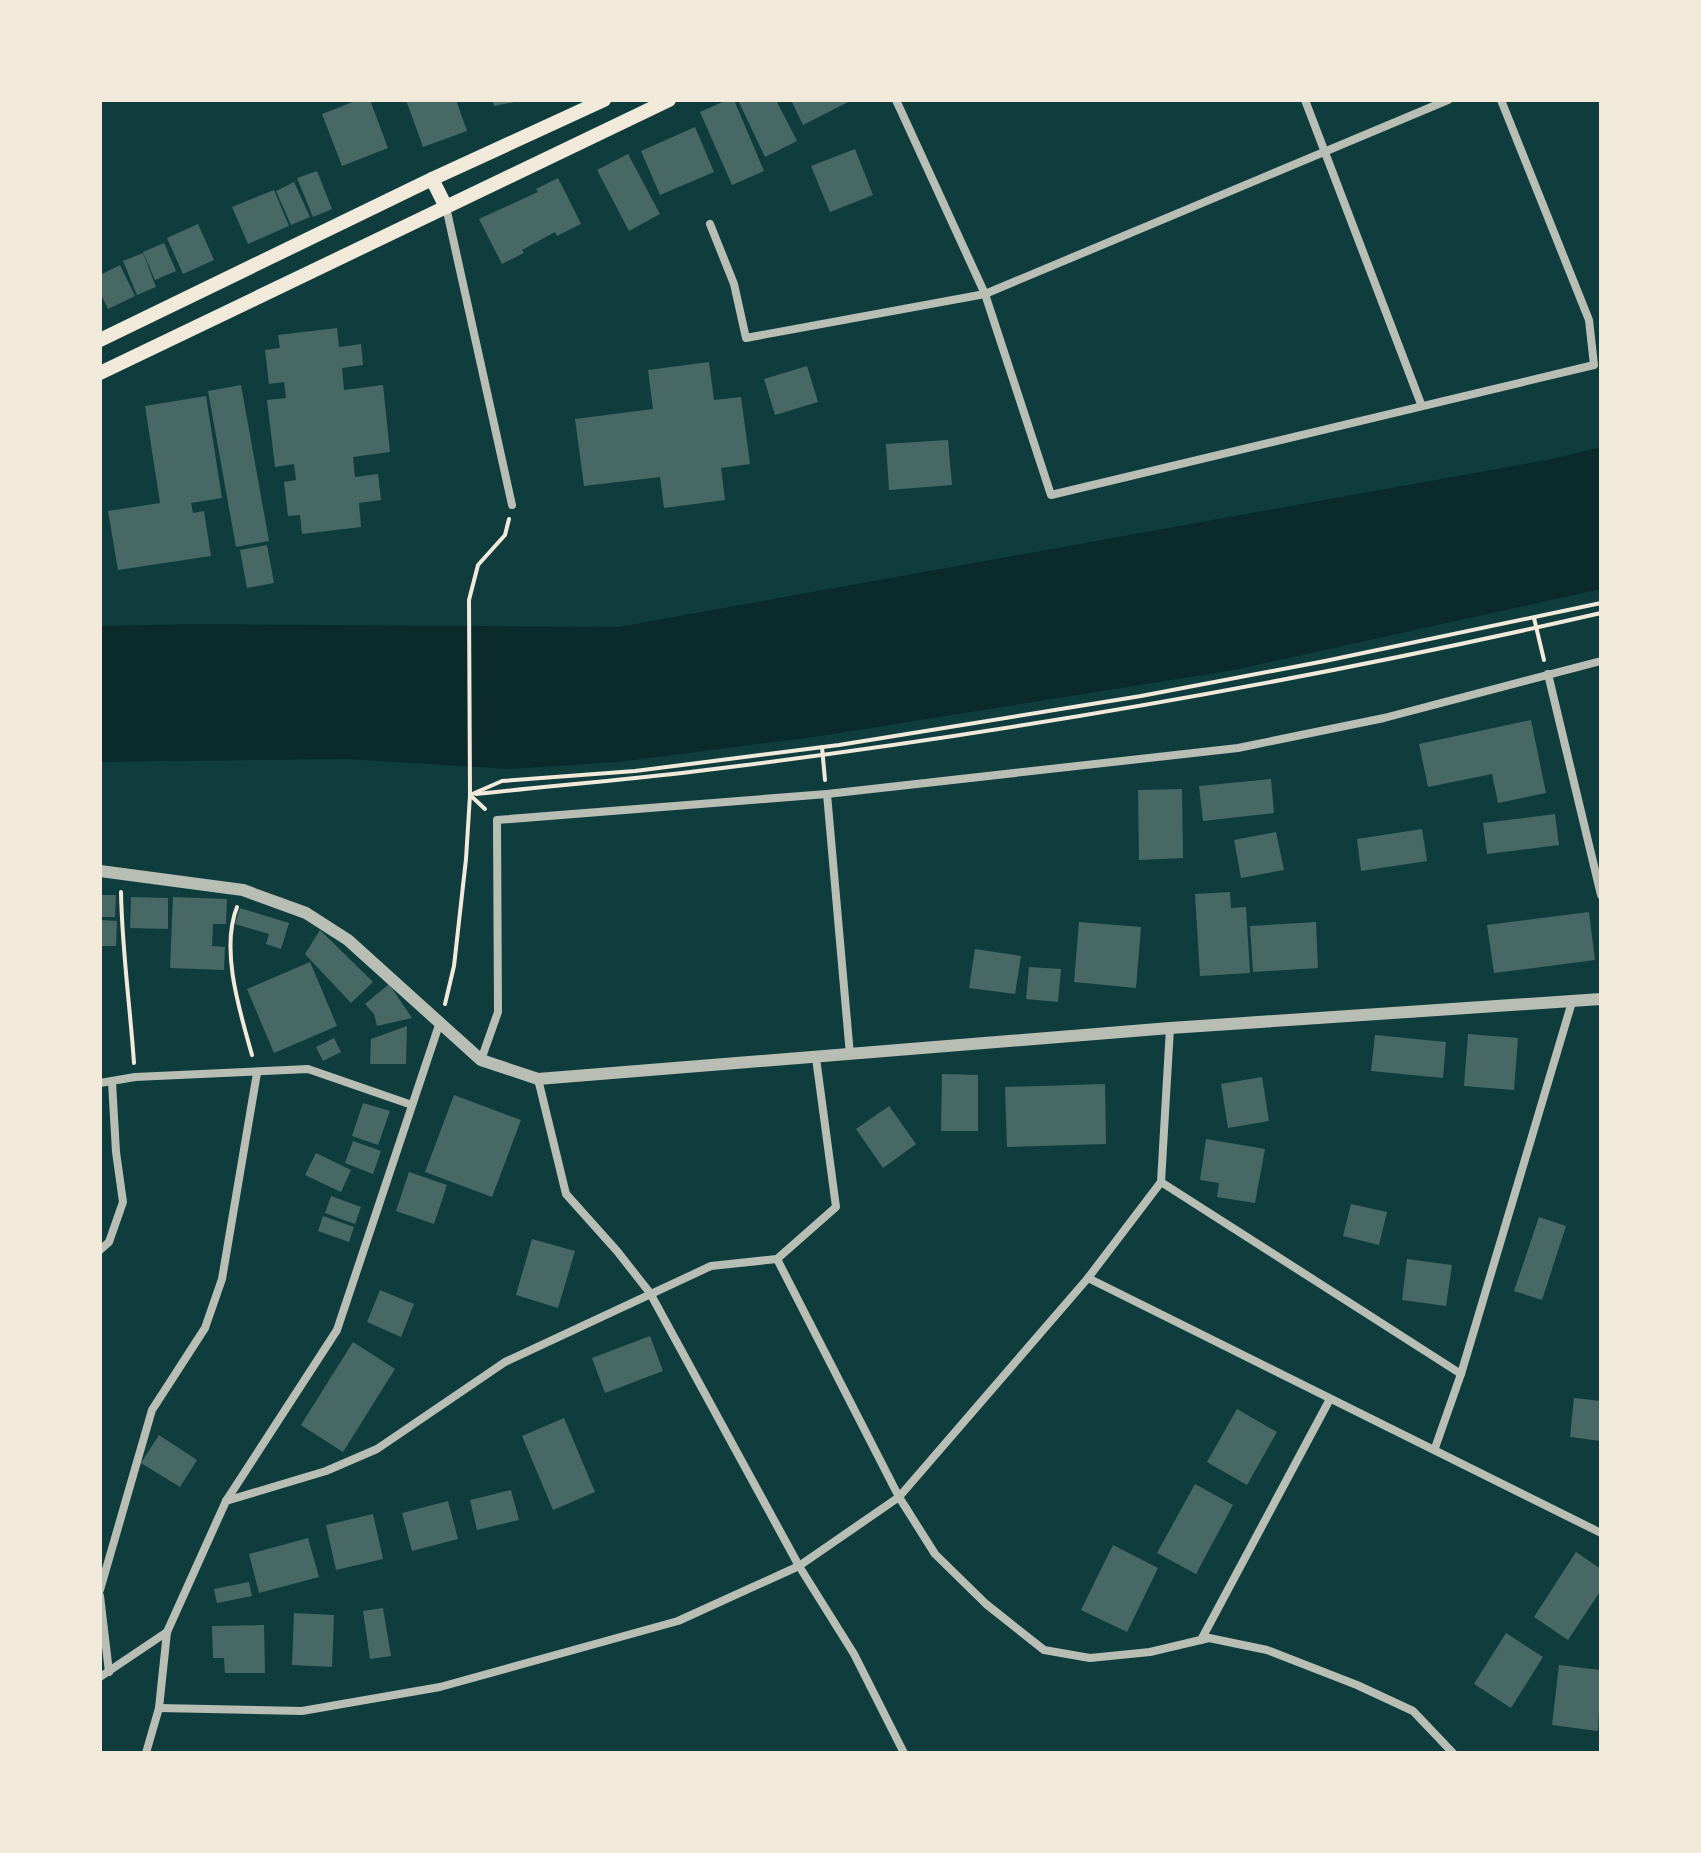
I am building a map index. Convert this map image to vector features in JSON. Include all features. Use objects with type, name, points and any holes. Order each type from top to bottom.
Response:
[{"type":"main road","points":[[100,340],[432,179],[604,100]]},
{"type":"main road","points":[[100,373],[669,100]]},
{"type":"main road","points":[[432,179],[446,207]]},
{"type":"street","points":[[896,100],[985,294],[1051,495],[1594,365],[1589,320],[1501,100]]},
{"type":"street","points":[[1305,100],[1421,404]]},
{"type":"street","points":[[710,224],[734,284],[746,338],[985,294],[1448,100]]},
{"type":"street","points":[[446,207],[512,505]]},
{"type":"street","points":[[1589,320],[1601,316]]},
{"type":"street","points":[[481,1060],[498,1012],[497,820],[827,794],[1238,748],[1384,718],[1601,661]]},
{"type":"street","points":[[1548,674],[1601,895]]},
{"type":"street","points":[[827,794],[850,1055]]},
{"type":"street","points":[[100,871],[243,890],[306,913],[348,940],[481,1060],[538,1079],[1170,1028],[1601,999]]},
{"type":"street","points":[[1435,1448],[1461,1374],[1572,1002]]},
{"type":"street","points":[[146,1753],[159,1708],[167,1632],[226,1501],[337,1330],[440,1022]]},
{"type":"street","points":[[159,1708],[302,1711],[440,1687],[678,1621],[799,1566],[899,1497],[1088,1278],[1161,1182],[1170,1028]]},
{"type":"street","points":[[226,1501],[326,1471],[377,1449],[505,1362],[711,1266],[777,1259],[836,1207],[816,1058]]},
{"type":"street","points":[[100,1083],[135,1077],[308,1069],[412,1105]]},
{"type":"street","points":[[104,1675],[100,1593],[152,1410],[205,1328],[222,1279],[257,1073]]},
{"type":"street","points":[[538,1079],[566,1194],[650,1293],[799,1566],[854,1654],[904,1753]]},
{"type":"street","points":[[100,1250],[109,1242],[123,1202],[116,1152],[112,1082]]},
{"type":"street","points":[[1161,1182],[1461,1374]]},
{"type":"street","points":[[777,1259],[899,1497],[935,1554],[986,1604],[1044,1650],[1090,1658],[1150,1652],[1209,1638],[1267,1650],[1357,1685],[1413,1711],[1453,1753]]},
{"type":"street","points":[[1088,1278],[1601,1533]]},
{"type":"street","points":[[1201,1640],[1330,1399]]},
{"type":"street","points":[[104,1675],[167,1632]]},
{"type":"path","points":[[440,1022],[454,966],[466,859],[470,795],[469,600],[478,565],[505,535],[512,505]]},
{"type":"path","points":[[470,795],[502,781],[635,771],[822,747],[1141,696],[1601,603]]},
{"type":"path","points":[[470,795],[697,771],[989,731],[1155,702],[1601,613]]},
{"type":"path","points":[[1534,618],[1548,674]]},
{"type":"path","points":[[822,747],[827,794]]},
{"type":"path","points":[[470,795],[497,820]]},
{"type":"path","points":[[120,872],[122,953],[129,993],[135,1077]]},
{"type":"path","points":[[243,890],[231,921],[232,965],[238,1002],[257,1073]]},
{"type":"water","points":[[1601,447],[1601,589],[1234,670],[821,736],[617,762],[511,769],[346,759],[100,762],[100,626],[618,627],[1552,459]]},
{"type":"building","points":[[358,100],[370,100],[388,148],[342,166],[322,114]]},
{"type":"building","points":[[406,100],[456,100],[467,131],[423,147]]},
{"type":"building","points":[[493,100],[519,100],[519,101],[494,106]]},
{"type":"building","points":[[734,100],[764,171],[732,185],[700,112]]},
{"type":"building","points":[[738,100],[776,100],[797,141],[765,157]]},
{"type":"building","points":[[791,100],[852,100],[803,125]]},
{"type":"building","points":[[695,127],[714,172],[660,195],[641,151]]},
{"type":"building","points":[[855,149],[873,195],[830,212],[811,166]]},
{"type":"building","points":[[628,154],[660,214],[629,231],[597,170]]},
{"type":"building","points":[[317,171],[332,209],[313,217],[297,178]]},
{"type":"building","points":[[558,178],[581,224],[557,236],[555,232],[502,264],[479,219],[538,192],[536,189]]},
{"type":"building","points":[[294,182],[310,217],[291,225],[276,191]]},
{"type":"building","points":[[274,190],[289,226],[248,244],[232,207]]},
{"type":"building","points":[[198,224],[214,260],[183,274],[167,238]]},
{"type":"building","points":[[164,243],[176,271],[155,280],[143,252]]},
{"type":"building","points":[[143,253],[156,287],[137,295],[123,261]]},
{"type":"building","points":[[120,265],[135,296],[108,309],[100,292],[100,275]]},
{"type":"building","points":[[337,328],[339,347],[361,344],[363,365],[342,368],[344,390],[383,385],[390,452],[353,457],[355,477],[378,474],[381,500],[359,503],[361,527],[302,534],[300,515],[288,516],[284,482],[296,480],[294,464],[275,467],[267,400],[286,398],[284,382],[269,384],[265,350],[280,348],[278,335]]},
{"type":"building","points":[[709,362],[714,400],[741,397],[750,464],[721,468],[725,500],[664,508],[660,477],[584,486],[575,419],[653,409],[648,370]]},
{"type":"building","points":[[807,366],[818,402],[775,415],[764,379]]},
{"type":"building","points":[[241,385],[269,541],[236,547],[208,391]]},
{"type":"building","points":[[206,396],[222,498],[191,503],[193,513],[204,511],[211,556],[118,570],[108,511],[160,503],[145,406]]},
{"type":"building","points":[[948,440],[952,485],[889,490],[886,444]]},
{"type":"building","points":[[267,545],[274,583],[247,588],[240,550]]},
{"type":"building","points":[[1531,720],[1546,793],[1498,803],[1492,774],[1428,787],[1419,744]]},
{"type":"building","points":[[1271,779],[1274,813],[1203,821],[1199,786]]},
{"type":"building","points":[[1182,789],[1183,858],[1139,860],[1138,790]]},
{"type":"building","points":[[1555,814],[1559,845],[1487,854],[1483,823]]},
{"type":"building","points":[[1422,829],[1427,861],[1361,871],[1357,839]]},
{"type":"building","points":[[1276,832],[1284,870],[1241,878],[1234,840]]},
{"type":"building","points":[[1230,892],[1231,908],[1246,907],[1250,973],[1200,976],[1195,894]]},
{"type":"building","points":[[100,895],[116,895],[115,917],[100,917]]},
{"type":"building","points":[[131,897],[168,898],[168,929],[130,928]]},
{"type":"building","points":[[173,897],[227,899],[226,924],[213,924],[212,946],[225,947],[224,970],[170,968]]},
{"type":"building","points":[[240,908],[289,923],[281,949],[266,944],[269,934],[235,924]]},
{"type":"building","points":[[1589,912],[1595,960],[1494,973],[1487,925]]},
{"type":"building","points":[[100,920],[117,921],[116,946],[100,946]]},
{"type":"building","points":[[1079,922],[1141,927],[1136,988],[1074,982]]},
{"type":"building","points":[[1316,922],[1318,968],[1253,972],[1250,926]]},
{"type":"building","points":[[320,930],[373,982],[351,1003],[305,954]]},
{"type":"building","points":[[975,949],[1021,956],[1015,994],[969,988]]},
{"type":"building","points":[[310,962],[337,1026],[274,1053],[247,989]]},
{"type":"building","points":[[1029,967],[1061,969],[1058,1002],[1026,999]]},
{"type":"building","points":[[389,984],[412,1018],[377,1026],[374,1014],[365,1004]]},
{"type":"building","points":[[407,1026],[406,1064],[370,1064],[371,1039]]},
{"type":"building","points":[[1468,1034],[1518,1038],[1514,1090],[1464,1086]]},
{"type":"building","points":[[1375,1035],[1446,1042],[1443,1078],[1371,1071]]},
{"type":"building","points":[[334,1038],[341,1052],[323,1061],[316,1047]]},
{"type":"building","points":[[942,1074],[978,1075],[978,1131],[941,1131]]},
{"type":"building","points":[[1262,1077],[1269,1121],[1228,1128],[1221,1084]]},
{"type":"building","points":[[1105,1084],[1106,1144],[1007,1147],[1005,1087]]},
{"type":"building","points":[[454,1095],[521,1120],[492,1197],[425,1172]]},
{"type":"building","points":[[363,1103],[390,1111],[378,1145],[352,1136]]},
{"type":"building","points":[[889,1106],[916,1144],[883,1168],[856,1129]]},
{"type":"building","points":[[1206,1139],[1265,1149],[1255,1203],[1217,1197],[1219,1183],[1200,1180]]},
{"type":"building","points":[[353,1141],[381,1151],[373,1174],[345,1163]]},
{"type":"building","points":[[316,1153],[351,1170],[341,1192],[305,1175]]},
{"type":"building","points":[[409,1172],[447,1185],[434,1224],[396,1211]]},
{"type":"building","points":[[331,1196],[361,1207],[355,1224],[325,1213]]},
{"type":"building","points":[[1351,1204],[1387,1212],[1379,1245],[1343,1236]]},
{"type":"building","points":[[323,1216],[354,1227],[349,1242],[318,1231]]},
{"type":"building","points":[[1539,1217],[1566,1226],[1542,1300],[1514,1291]]},
{"type":"building","points":[[532,1239],[575,1251],[558,1308],[516,1295]]},
{"type":"building","points":[[1407,1259],[1452,1265],[1446,1306],[1402,1300]]},
{"type":"building","points":[[380,1290],[414,1304],[401,1337],[367,1322]]},
{"type":"building","points":[[650,1336],[663,1371],[605,1393],[592,1358]]},
{"type":"building","points":[[353,1342],[395,1369],[343,1452],[301,1425]]},
{"type":"building","points":[[1574,1398],[1601,1401],[1601,1441],[1570,1437]]},
{"type":"building","points":[[1237,1409],[1277,1432],[1247,1485],[1207,1462]]},
{"type":"building","points":[[564,1418],[595,1492],[553,1510],[522,1436]]},
{"type":"building","points":[[159,1435],[197,1460],[180,1487],[141,1463]]},
{"type":"building","points":[[1195,1484],[1233,1505],[1196,1574],[1157,1553]]},
{"type":"building","points":[[511,1490],[519,1520],[477,1530],[470,1500]]},
{"type":"building","points":[[448,1501],[458,1539],[412,1551],[402,1513]]},
{"type":"building","points":[[373,1514],[383,1559],[336,1570],[326,1525]]},
{"type":"building","points":[[308,1538],[319,1577],[259,1593],[249,1554]]},
{"type":"building","points":[[1113,1545],[1158,1568],[1127,1632],[1081,1610]]},
{"type":"building","points":[[1576,1552],[1601,1569],[1601,1590],[1568,1640],[1534,1617]]},
{"type":"building","points":[[249,1582],[252,1596],[217,1603],[214,1589]]},
{"type":"building","points":[[383,1608],[391,1656],[370,1659],[363,1611]]},
{"type":"building","points":[[294,1613],[334,1615],[332,1667],[292,1665]]},
{"type":"building","points":[[264,1625],[265,1673],[225,1673],[224,1658],[213,1658],[212,1626]]},
{"type":"building","points":[[1506,1633],[1543,1657],[1511,1708],[1474,1684]]},
{"type":"building","points":[[1559,1665],[1601,1670],[1598,1731],[1552,1725]]}]
